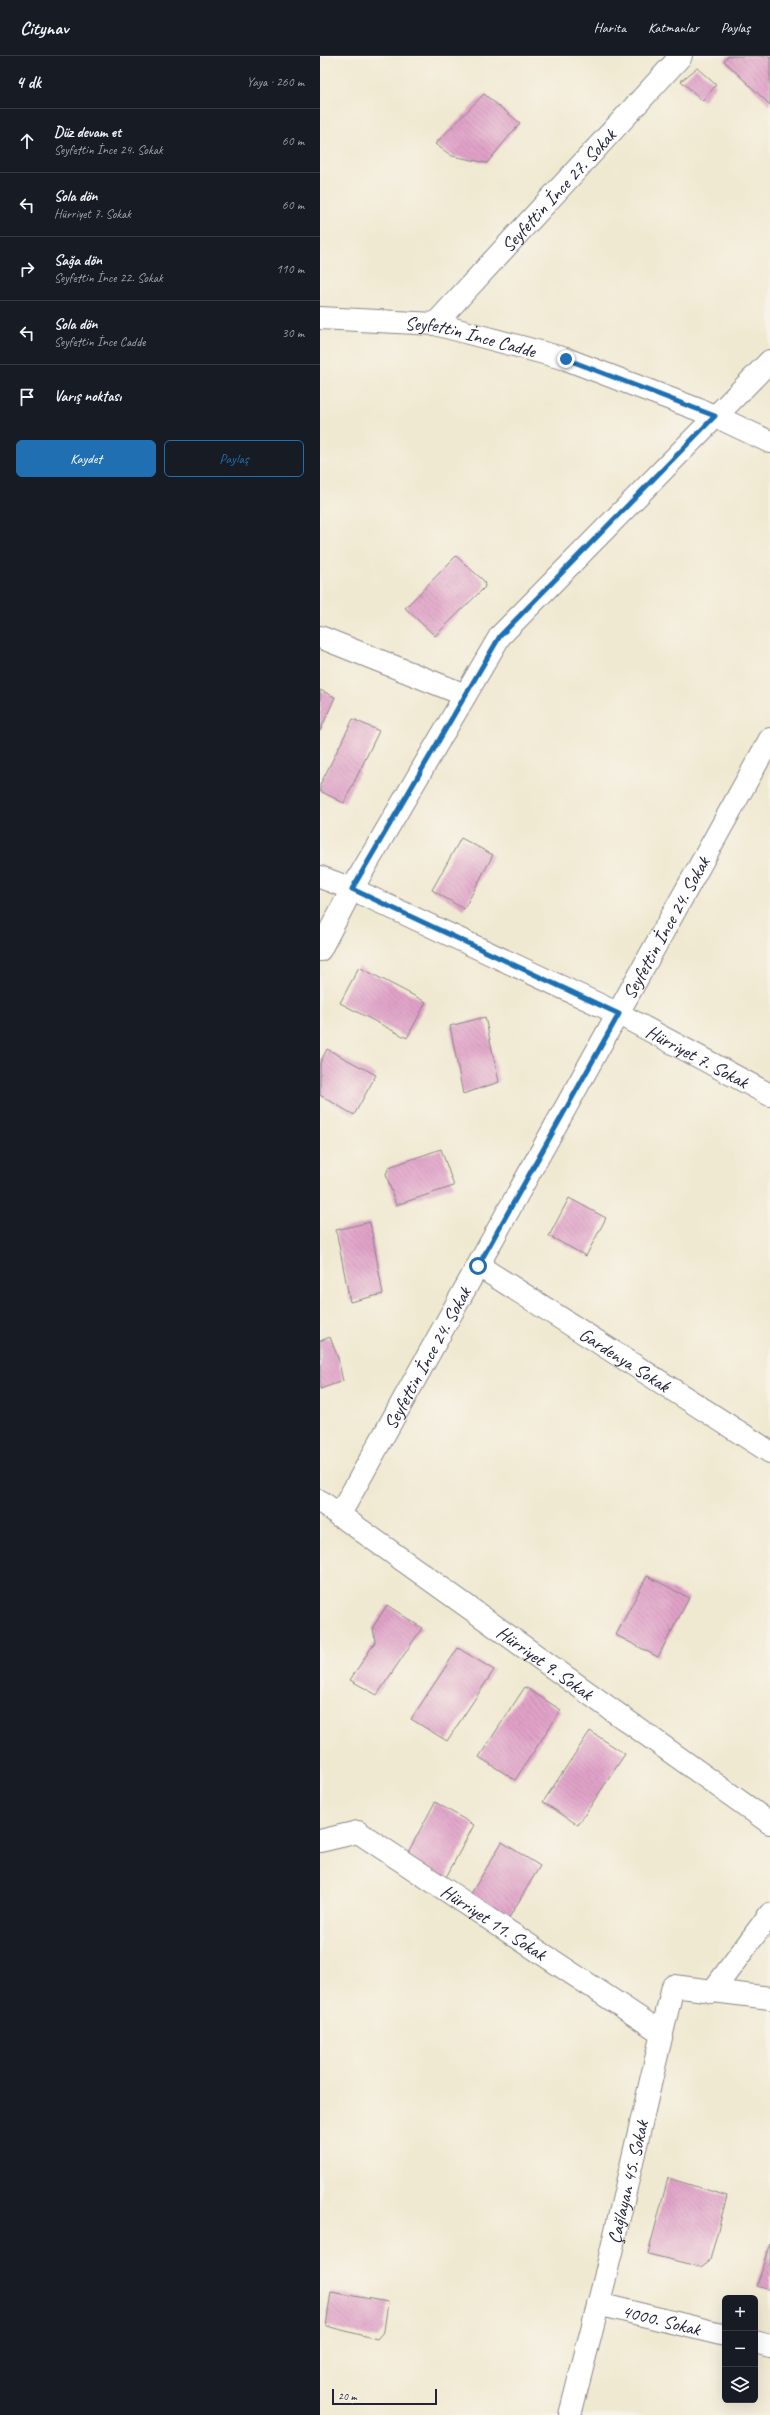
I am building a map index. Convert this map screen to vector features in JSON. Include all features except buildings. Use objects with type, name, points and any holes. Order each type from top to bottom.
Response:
[{"type":"street","name":"Seyfettin İnce 27. Sokak","points":[[435,324],[681,56]]},
{"type":"street","name":"Seyfettin İnce Cadde","points":[[320,318],[435,324],[566,359],[715,416],[770,442]]},
{"type":"street","points":[[320,950],[352,889],[500,636],[770,361]]},
{"type":"street","points":[[320,637],[465,695]]},
{"type":"street","name":"Seyfettin İnce 24. Sokak","points":[[339,1516],[619,1014],[770,739]]},
{"type":"street","name":"Hürriyet 7. Sokak","points":[[320,877],[352,889],[619,1014],[770,1095]]},
{"type":"street","name":"Gardenya Sokak","points":[[478,1266],[770,1452]]},
{"type":"street","name":"Hürriyet 9. Sokak","points":[[320,1501],[770,1824]]},
{"type":"street","name":"Hürriyet 11. Sokak","points":[[320,1841],[358,1832],[662,2033]]},
{"type":"street","points":[[712,1992],[770,1914]]},
{"type":"street","name":"Çağlayan 45. Sokak","points":[[570,2415],[598,2304],[673,1986],[712,1992]]},
{"type":"street","points":[[712,1992],[770,1998]]},
{"type":"street","name":"4000. Sokak","points":[[598,2304],[722,2334]]},
{"type":"street","points":[[758,2343],[770,2346]]},
{"type":"route","points":[[478,1266],[619,1014],[352,889],[500,636],[715,416],[566,359]]}]
